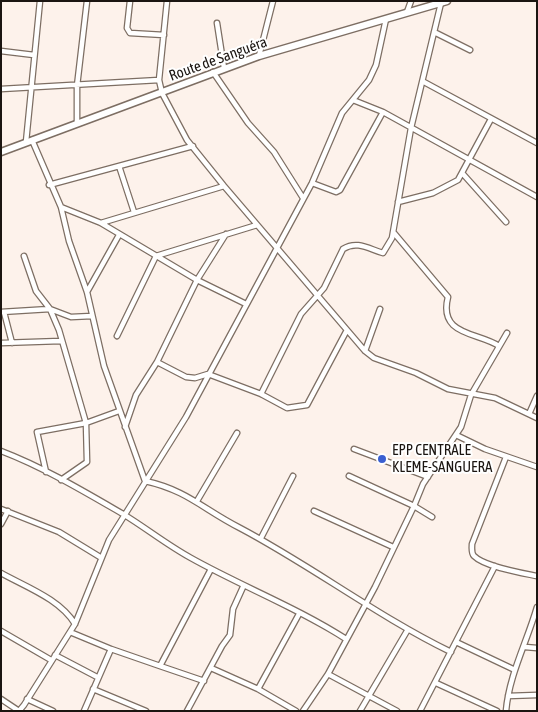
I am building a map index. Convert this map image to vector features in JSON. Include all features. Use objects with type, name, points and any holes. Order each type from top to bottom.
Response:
[{"type":"street","points":[[40,1],[31,88],[29,141],[61,207],[69,241],[87,292],[104,366],[145,481]]},
{"type":"street","points":[[77,123],[76,86],[87,1]]},
{"type":"street","points":[[130,1],[127,28],[130,33],[164,35]]},
{"type":"street","points":[[167,1],[159,80],[162,93],[193,146],[224,186],[365,351],[374,358],[416,373],[448,389],[471,395],[495,398],[537,418]]},
{"type":"street","points":[[259,56],[273,1]]},
{"type":"street","points":[[407,12],[411,1]]},
{"type":"street","points":[[260,394],[301,314],[324,288],[343,250],[353,245],[369,247],[383,253],[394,233],[412,128],[434,32],[444,2]]},
{"type":"street","name":"Route de Sanguéra","points":[[1,152],[259,56],[444,2]]},
{"type":"street","points":[[1,699],[19,711],[75,624],[100,557],[124,515],[186,417],[312,182],[342,113],[369,80],[376,64],[386,20]]},
{"type":"street","points":[[217,23],[224,68]]},
{"type":"street","points":[[434,32],[470,50]]},
{"type":"street","points":[[1,51],[34,55]]},
{"type":"street","points":[[213,72],[248,123],[274,152],[303,198]]},
{"type":"street","points":[[1,89],[159,80]]},
{"type":"street","points":[[424,82],[462,101],[537,144]]},
{"type":"street","points":[[354,100],[384,112],[537,197]]},
{"type":"street","points":[[312,182],[336,192],[340,190],[384,112]]},
{"type":"street","points":[[398,202],[433,193],[458,180],[463,174],[491,119]]},
{"type":"street","points":[[50,185],[193,146]]},
{"type":"street","points":[[119,166],[134,212]]},
{"type":"street","points":[[463,174],[506,222]]},
{"type":"street","points":[[101,223],[224,186]]},
{"type":"street","points":[[61,207],[101,223],[197,280],[246,304]]},
{"type":"street","points":[[117,336],[156,256],[257,225]]},
{"type":"street","points":[[394,233],[448,297],[447,313],[454,326],[463,334],[489,339],[499,346]]},
{"type":"street","points":[[125,427],[136,395],[157,362],[197,280],[226,234]]},
{"type":"street","points":[[87,292],[119,235]]},
{"type":"street","points":[[24,256],[36,291],[50,309],[86,423],[87,462],[61,480]]},
{"type":"street","points":[[365,351],[380,308]]},
{"type":"street","points":[[12,343],[2,312],[50,309],[71,317],[92,316]]},
{"type":"street","points":[[157,362],[186,377],[196,378],[208,374],[260,394],[287,408],[307,405],[347,330]]},
{"type":"street","points":[[303,711],[328,674],[365,602],[391,557],[393,548],[428,477],[456,435],[469,407],[471,395],[507,333]]},
{"type":"street","points":[[1,344],[61,341]]},
{"type":"street","points":[[529,414],[537,396]]},
{"type":"street","points":[[46,472],[37,432],[86,423],[119,411]]},
{"type":"street","points":[[198,501],[237,434]]},
{"type":"street","points":[[456,435],[506,457],[537,467]]},
{"type":"street","points":[[354,449],[428,477]]},
{"type":"street","points":[[2,451],[46,472],[124,515],[168,545],[243,587],[346,639]]},
{"type":"street","points":[[506,457],[472,544],[475,557],[495,566],[537,576]]},
{"type":"street","points":[[261,538],[293,476]]},
{"type":"street","points":[[349,476],[414,506],[432,518]]},
{"type":"street","points":[[145,481],[172,488],[198,501],[239,528],[261,538],[279,552],[365,602],[407,631],[451,652]]},
{"type":"street","points":[[1,509],[59,532],[100,557]]},
{"type":"street","points":[[314,511],[393,548]]},
{"type":"street","points":[[1,524],[8,512]]},
{"type":"street","points":[[420,711],[495,566]]},
{"type":"street","points":[[160,666],[211,569]]},
{"type":"street","points":[[1,573],[60,606],[69,614],[75,624]]},
{"type":"street","points":[[187,711],[230,634],[233,609],[243,587]]},
{"type":"street","points":[[506,711],[515,670],[525,647],[537,607]]},
{"type":"street","points":[[258,689],[299,614]]},
{"type":"street","points":[[1,631],[51,660]]},
{"type":"street","points":[[360,711],[407,631]]},
{"type":"street","points":[[70,632],[111,649],[204,681]]},
{"type":"street","points":[[456,642],[515,670]]},
{"type":"street","points":[[525,647],[537,648]]},
{"type":"street","points":[[84,711],[97,677],[111,649]]},
{"type":"street","points":[[55,655],[97,677]]},
{"type":"street","points":[[211,668],[258,689],[296,711]]},
{"type":"street","points":[[328,674],[367,697],[397,711]]},
{"type":"street","points":[[436,683],[497,711]]},
{"type":"street","points":[[93,689],[146,711]]},
{"type":"street","points":[[508,696],[537,695]]},
{"type":"street","points":[[27,700],[53,711]]},
{"type":"place","name":"EPP CENTRALE KLEME-SANGUERA","points":[[382,459]]}]
